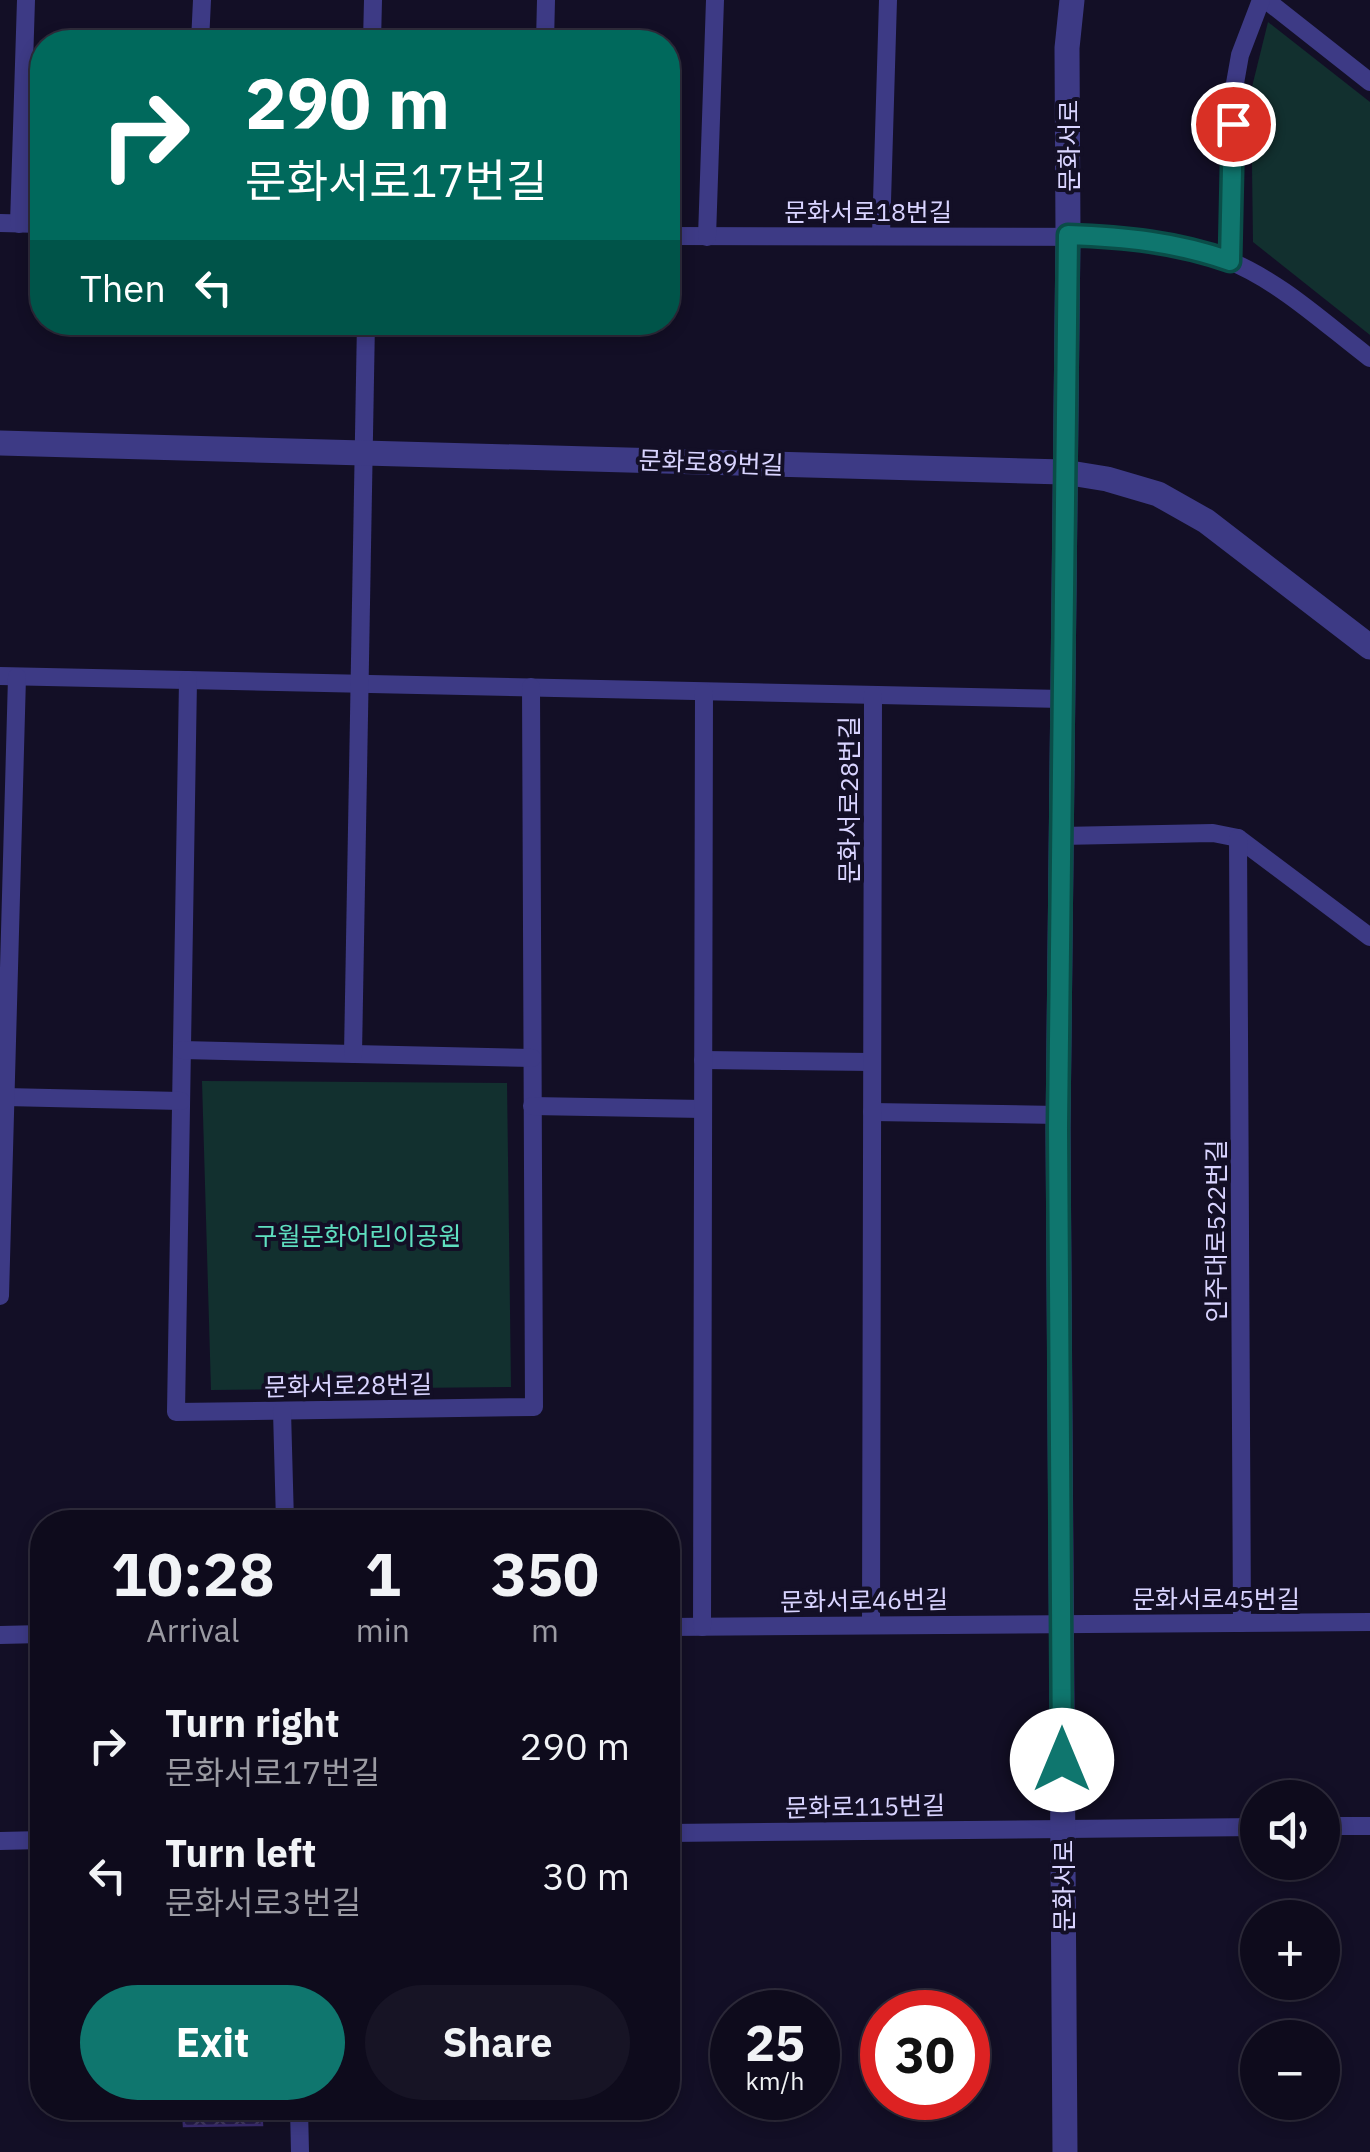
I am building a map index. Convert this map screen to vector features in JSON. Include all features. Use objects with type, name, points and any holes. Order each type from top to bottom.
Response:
[{"type":"street","name":"문화서로","points":[[1065,2152],[1058,1114],[1068,48],[1072,0]]},
{"type":"street","name":"문화로89번길","points":[[0,443],[1064,472],[1108,479],[1158,494],[1206,521],[1370,647]]},
{"type":"lane","points":[[9,223],[26,0]]},
{"type":"lane","points":[[201,30],[202,0]]},
{"type":"lane","points":[[372,30],[373,0]]},
{"type":"lane","points":[[546,0],[546,30]]},
{"type":"lane","points":[[707,237],[715,0]]},
{"type":"lane","points":[[881,236],[888,0]]},
{"type":"lane","points":[[1230,261],[1234,89],[1240,55],[1263,0],[1370,82]]},
{"type":"lane","name":"문화서로18번길","points":[[680,236],[1135,237],[1190,247],[1230,261],[1275,285],[1370,358]]},
{"type":"lane","points":[[353,1054],[366,335]]},
{"type":"lane","name":"문화서로28번길","points":[[0,1296],[6,1097],[3,1047],[8,676],[1062,699]]},
{"type":"lane","name":"문화서로28번길","points":[[188,680],[176,1412],[534,1407],[531,688]]},
{"type":"lane","points":[[702,1627],[704,692]]},
{"type":"lane","name":"문화서로28번길","points":[[871,1625],[873,696]]},
{"type":"lane","points":[[1060,836],[1213,833],[1238,838],[1370,937]]},
{"type":"lane","name":"인주대로522번길","points":[[1238,838],[1242,1623]]},
{"type":"lane","points":[[182,1050],[532,1058]]},
{"type":"lane","points":[[703,1060],[872,1062]]},
{"type":"lane","points":[[6,1097],[181,1100]]},
{"type":"lane","points":[[532,1106],[703,1109]]},
{"type":"lane","points":[[872,1112],[1058,1114]]},
{"type":"lane","points":[[282,1411],[285,1510]]},
{"type":"lane","name":"문화서로45번길","points":[[1062,1624],[1370,1622]]},
{"type":"lane","name":"문화서로46번길","points":[[680,1628],[1062,1624]]},
{"type":"lane","points":[[0,1634],[30,1634]]},
{"type":"lane","points":[[1340,1826],[1370,1826]]},
{"type":"lane","name":"문화로115번길","points":[[680,1834],[1240,1827]]},
{"type":"lane","points":[[0,1841],[30,1840]]},
{"type":"lane","points":[[299,2120],[300,2152]]},
{"type":"green space","points":[[1268,22],[1370,102],[1370,335],[1253,242],[1251,91]]},
{"type":"green space","name":"구월문화어린이공원","points":[[202,1081],[507,1083],[511,1387],[211,1390]]},
{"type":"building","points":[[184,2120],[262,2120],[262,2125],[184,2126]]},
{"type":"route","points":[[1062,1760],[1058,1128],[1068,235],[1135,237],[1190,247],[1230,261],[1233,124]]}]
